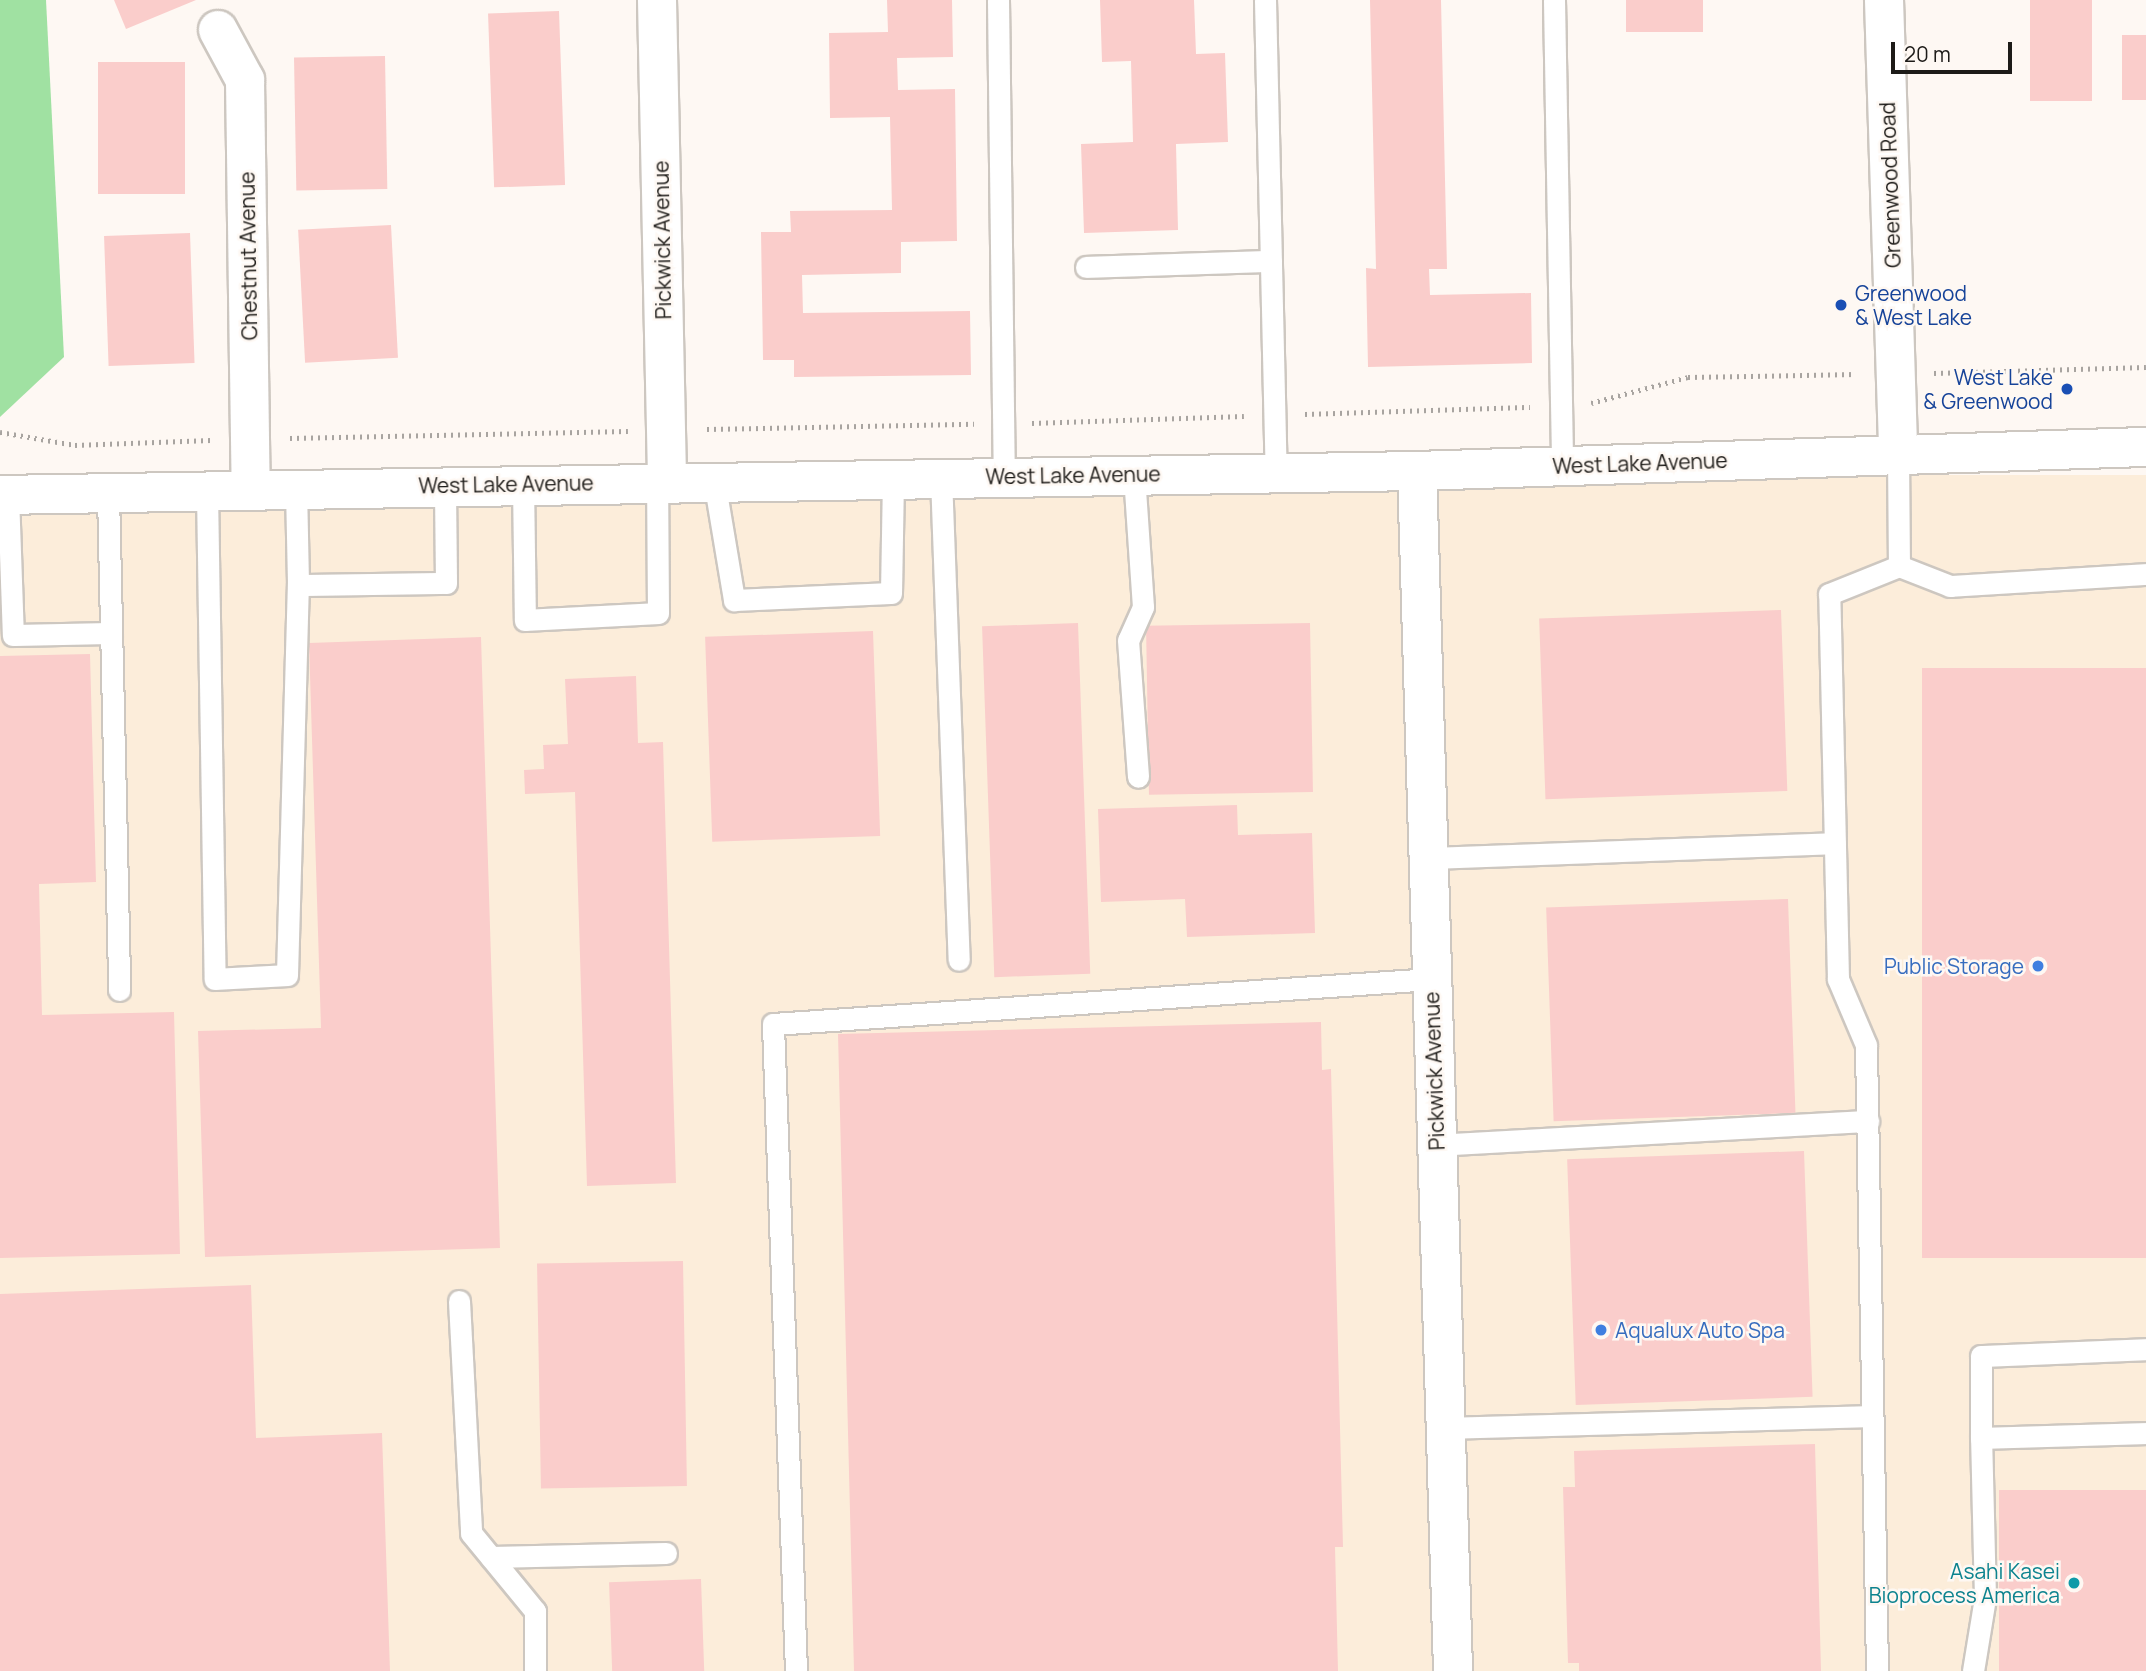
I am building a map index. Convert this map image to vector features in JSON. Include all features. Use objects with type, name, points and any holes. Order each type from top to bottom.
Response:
[{"type":"street","name":"Pickwick Avenue","points":[[657,0],[666,430],[662,480]]},
{"type":"street","name":"Greenwood Road","points":[[1885,0],[1898,454]]},
{"type":"street","name":"Chestnut Avenue","points":[[218,30],[245,80],[251,489]]},
{"type":"street","name":"West Lake Avenue","points":[[4,495],[662,480],[1417,471],[2146,447]]},
{"type":"street","name":"Pickwick Avenue","points":[[1417,471],[1453,1671]]},
{"type":"lane","points":[[998,0],[1004,477]]},
{"type":"lane","points":[[1265,0],[1276,473]]},
{"type":"lane","points":[[1555,0],[1562,466]]},
{"type":"lane","points":[[1086,267],[1271,261]]},
{"type":"lane","points":[[1898,454],[1899,566]]},
{"type":"lane","points":[[1135,475],[1143,607],[1128,640],[1138,777]]},
{"type":"lane","points":[[942,477],[959,960]]},
{"type":"lane","points":[[714,480],[734,600],[891,593],[893,478]]},
{"type":"lane","points":[[523,483],[525,620],[658,612],[662,480]]},
{"type":"lane","points":[[298,585],[446,583],[445,485]]},
{"type":"lane","points":[[207,491],[215,979],[287,975],[298,585],[296,488]]},
{"type":"lane","points":[[108,493],[119,990]]},
{"type":"lane","points":[[4,495],[13,635],[111,633]]},
{"type":"lane","points":[[1877,1671],[1866,1045],[1838,979],[1829,594],[1899,566],[1950,586],[2146,574]]},
{"type":"lane","points":[[1428,858],[1835,843]]},
{"type":"lane","points":[[796,1671],[773,1024],[1432,979]]},
{"type":"lane","points":[[1436,1145],[1868,1121]]},
{"type":"lane","points":[[459,1301],[471,1533],[535,1611],[535,1671]]},
{"type":"lane","points":[[1973,1671],[1984,1598],[1981,1356],[2146,1349]]},
{"type":"lane","points":[[1445,1428],[1872,1416]]},
{"type":"lane","points":[[1982,1438],[2146,1433]]},
{"type":"lane","points":[[491,1557],[666,1553]]},
{"type":"path","points":[[1962,372],[2146,368]]},
{"type":"path","points":[[0,432],[75,445],[1003,424],[1562,406],[1606,401],[1688,377],[1828,374]]},
{"type":"shaded area","points":[[0,475],[2146,475],[2146,1671],[0,1671]]},
{"type":"green space","points":[[0,0],[46,0],[64,357],[0,417]]},
{"type":"building","points":[[114,0],[196,0],[126,29]]},
{"type":"building","points":[[887,0],[952,0],[953,57],[897,58],[898,90],[955,89],[957,241],[901,242],[901,273],[802,275],[803,313],[970,311],[971,375],[794,377],[794,360],[763,360],[761,232],[791,232],[790,211],[892,210],[890,117],[830,118],[829,33],[888,32]]},
{"type":"building","points":[[1100,0],[1194,0],[1196,54],[1225,53],[1228,142],[1176,144],[1178,230],[1084,233],[1081,144],[1133,142],[1131,61],[1102,62]]},
{"type":"building","points":[[1370,0],[1441,0],[1447,269],[1429,269],[1430,295],[1531,293],[1532,363],[1368,367],[1366,268],[1376,269]]},
{"type":"building","points":[[1626,0],[1703,0],[1703,32],[1626,32]]},
{"type":"building","points":[[2030,0],[2092,0],[2092,101],[2030,101]]},
{"type":"building","points":[[559,11],[565,185],[494,187],[488,13]]},
{"type":"building","points":[[2122,35],[2146,35],[2146,100],[2122,100]]},
{"type":"building","points":[[385,56],[387,189],[296,191],[294,58]]},
{"type":"building","points":[[98,62],[185,62],[185,194],[98,194]]},
{"type":"building","points":[[391,225],[398,358],[305,363],[298,230]]},
{"type":"building","points":[[190,233],[195,363],[109,366],[104,236]]},
{"type":"building","points":[[1781,610],[1787,791],[1545,799],[1539,618]]},
{"type":"building","points":[[1078,623],[1090,974],[994,977],[982,626]]},
{"type":"building","points":[[1310,623],[1313,792],[1149,795],[1146,626]]},
{"type":"building","points":[[873,631],[880,836],[712,842],[705,637]]},
{"type":"building","points":[[481,637],[500,1248],[205,1257],[198,1031],[321,1028],[309,643]]},
{"type":"building","points":[[90,654],[96,882],[39,884],[42,1015],[174,1012],[180,1254],[0,1258],[0,656]]},
{"type":"building","name":"Public Storage","points":[[1922,668],[2146,668],[2146,1258],[1922,1258]]},
{"type":"building","points":[[636,676],[638,743],[663,742],[676,1183],[587,1186],[575,792],[525,794],[524,770],[544,769],[543,745],[568,744],[565,679]]},
{"type":"building","points":[[1237,805],[1238,835],[1312,833],[1315,933],[1187,937],[1185,899],[1101,902],[1098,809]]},
{"type":"building","points":[[1788,899],[1795,1113],[1554,1121],[1546,907]]},
{"type":"building","points":[[1321,1022],[1322,1070],[1331,1069],[1343,1547],[1335,1547],[1338,1671],[854,1671],[838,1034]]},
{"type":"building","points":[[1804,1151],[1813,1397],[1576,1405],[1567,1159]]},
{"type":"building","points":[[683,1261],[687,1486],[541,1489],[537,1264]]},
{"type":"building","points":[[251,1285],[256,1438],[382,1433],[390,1671],[0,1671],[0,1294]]},
{"type":"building","points":[[1815,1444],[1821,1671],[1579,1671],[1579,1663],[1568,1663],[1563,1487],[1575,1487],[1574,1451]]},
{"type":"building","name":"Asahi Kasei Bioprocess America","points":[[1999,1490],[2146,1490],[2146,1671],[1999,1671]]},
{"type":"building","points":[[701,1579],[704,1671],[612,1671],[609,1582]]},
{"type":"place","name":"Greenwood & West Lake","points":[[1841,305]]},
{"type":"place","name":"West Lake & Greenwood","points":[[2067,389]]},
{"type":"place","name":"Public Storage","points":[[2038,966]]},
{"type":"place","name":"Aqualux Auto Spa","points":[[1601,1330]]},
{"type":"place","name":"Asahi Kasei Bioprocess America","points":[[2074,1583]]}]
